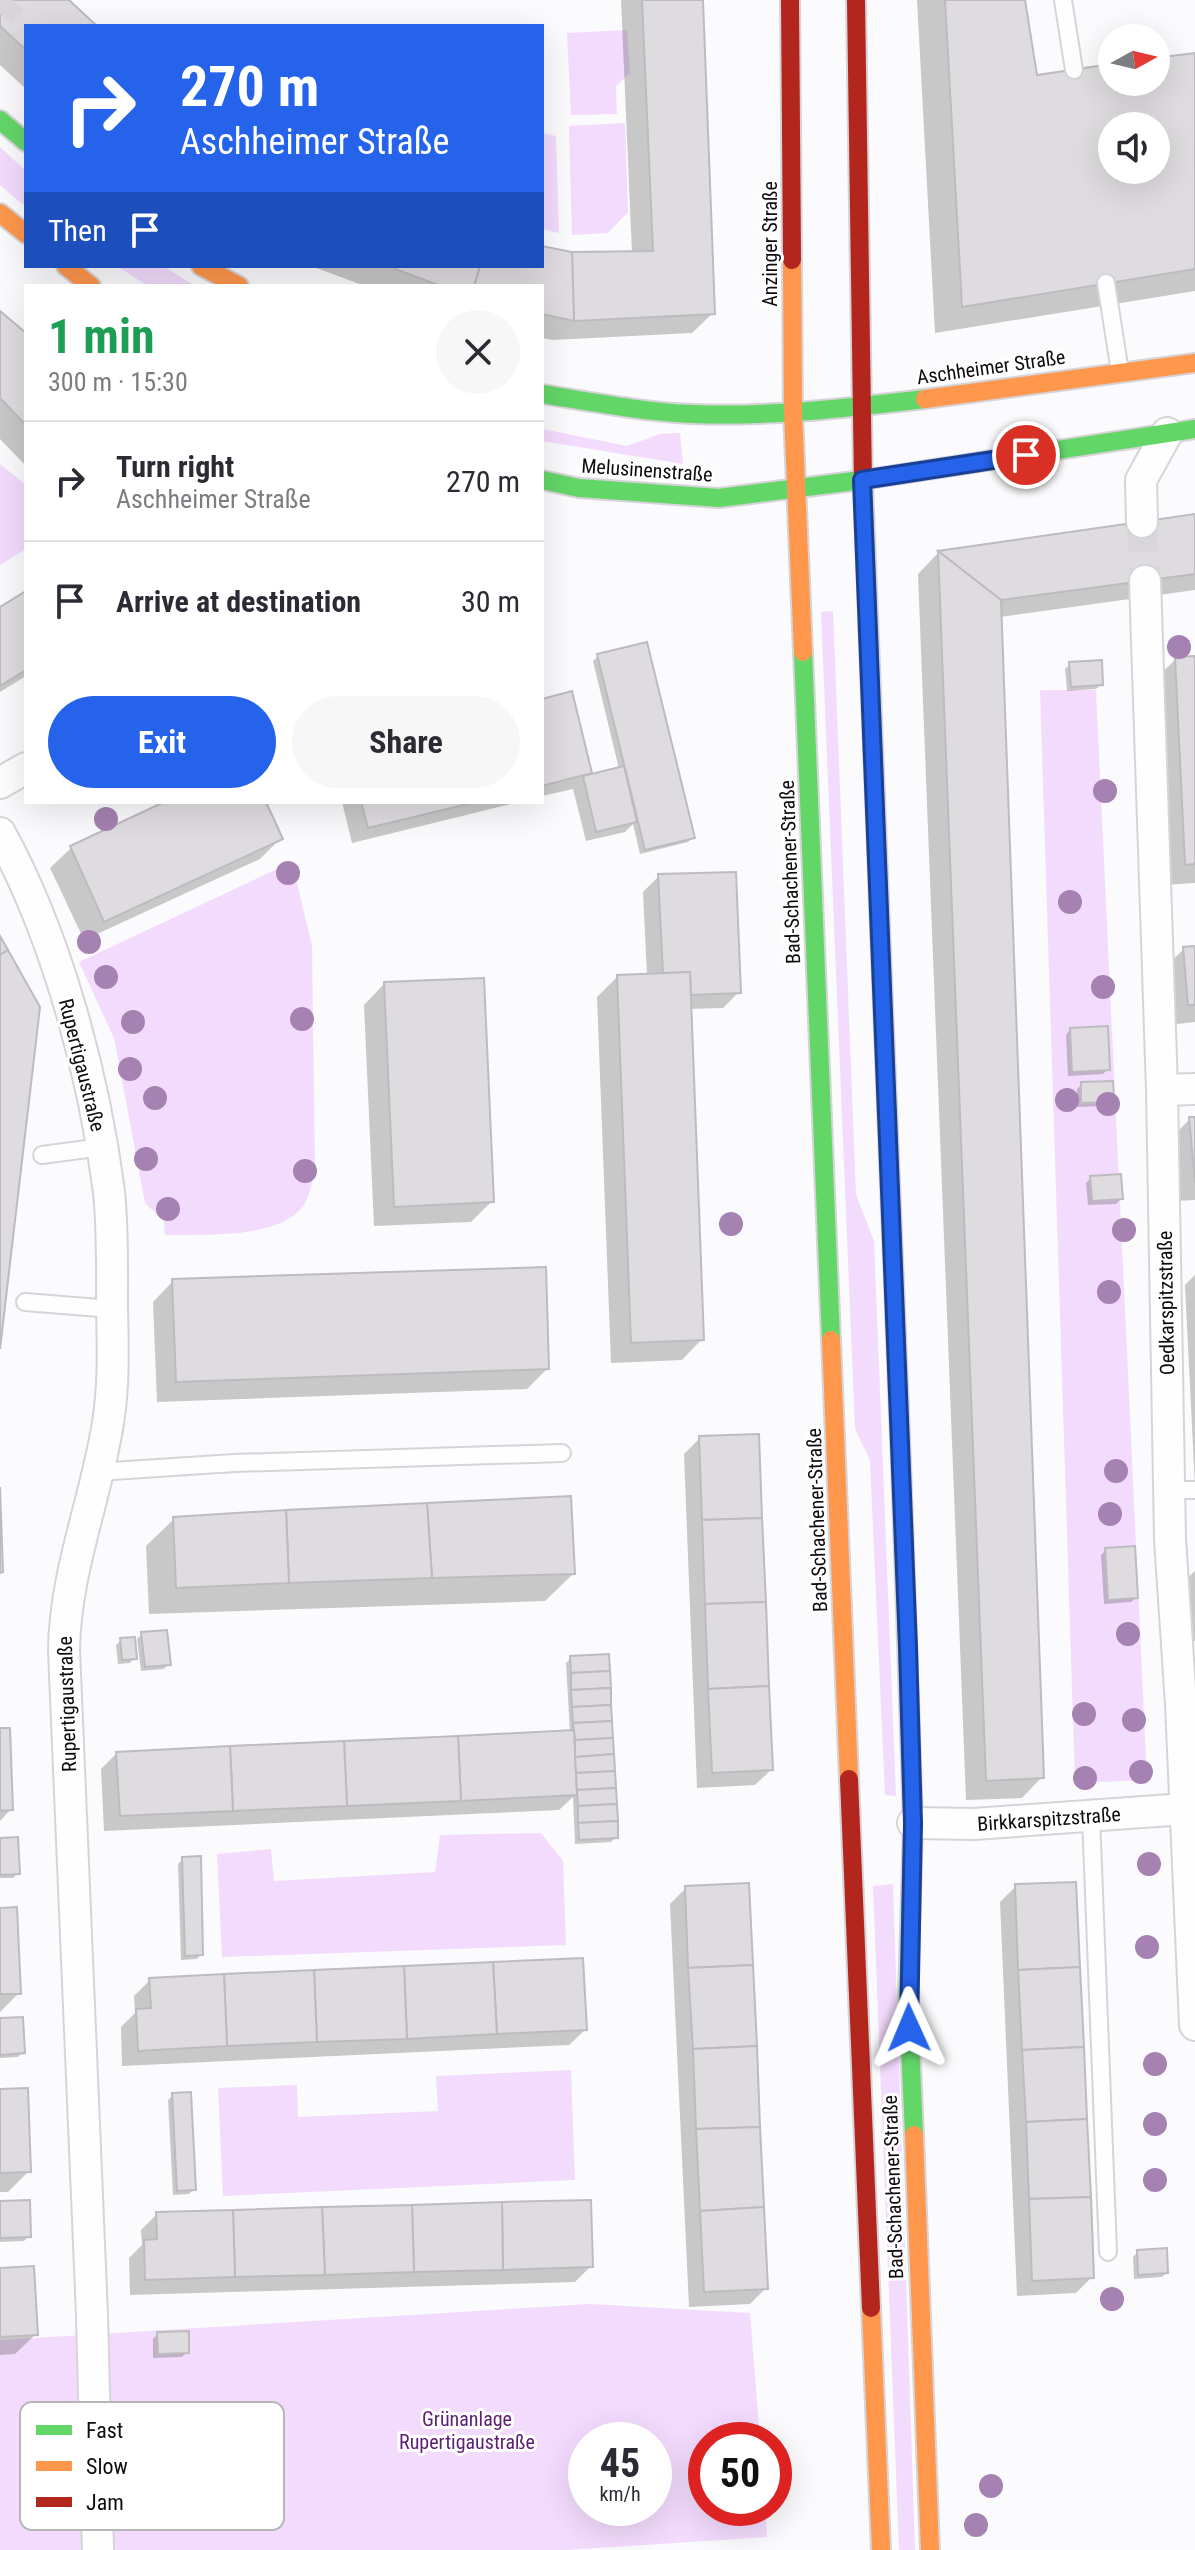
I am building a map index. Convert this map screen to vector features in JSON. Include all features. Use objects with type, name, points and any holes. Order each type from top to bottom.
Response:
[{"type":"main road","name":"Anzinger Straße","points":[[790,0],[793,412],[797,488]]},
{"type":"main road","points":[[856,0],[862,480]]},
{"type":"main road","points":[[0,120],[24,140]]},
{"type":"main road","points":[[0,213],[24,232]]},
{"type":"main road","points":[[68,268],[88,284]]},
{"type":"main road","points":[[205,268],[235,284]]},
{"type":"main road","name":"Aschheimer Straße","points":[[793,412],[1195,363]]},
{"type":"main road","points":[[544,394],[644,409],[714,414],[793,412]]},
{"type":"main road","points":[[797,488],[1181,431]]},
{"type":"main road","name":"Melusinenstraße","points":[[544,480],[579,488],[678,497],[719,498],[797,488]]},
{"type":"main road","name":"Bad-Schachener-Straße","points":[[862,480],[906,1822],[908,1997],[930,2550]]},
{"type":"main road","name":"Bad-Schachener-Straße","points":[[797,488],[860,1813],[881,2550]]},
{"type":"street","points":[[1142,522],[1141,480],[1181,431]]},
{"type":"street","name":"Oedkarspitzstraße","points":[[1145,581],[1162,1090],[1182,1490],[1188,1703],[1185,1809],[1195,2025]]},
{"type":"street","points":[[0,783],[24,769]]},
{"type":"street","name":"Rupertigaustraße","points":[[0,833],[47,937],[79,1040],[109,1194],[114,1357],[110,1396],[97,1472],[77,1549],[64,1629],[94,2402]]},
{"type":"street","points":[[1162,1090],[1195,1089]]},
{"type":"street","name":"Birkkarspitzstraße","points":[[906,1822],[974,1824],[1185,1809]]},
{"type":"street","name":"Rupertigaustraße","points":[[97,2530],[98,2550]]},
{"type":"lane","points":[[1063,0],[1074,70]]},
{"type":"lane","points":[[1106,283],[1120,372]]},
{"type":"lane","points":[[42,1155],[102,1147]]},
{"type":"lane","points":[[25,1302],[112,1309]]},
{"type":"lane","points":[[97,1472],[234,1463],[562,1453]]},
{"type":"lane","points":[[1091,1816],[1108,2252]]},
{"type":"green space","points":[[627,30],[630,73],[616,86],[617,114],[571,115],[567,33]]},
{"type":"green space","points":[[625,123],[628,212],[608,233],[572,235],[569,126]]},
{"type":"green space","points":[[544,133],[556,136],[559,233],[544,229]]},
{"type":"green space","points":[[0,147],[24,169],[24,205],[0,185]]},
{"type":"green space","points":[[120,268],[166,268],[192,284],[145,284]]},
{"type":"green space","points":[[544,429],[627,446],[660,434],[680,433],[683,464],[544,441]]},
{"type":"green space","points":[[0,464],[24,483],[24,550],[0,565]]},
{"type":"green space","points":[[833,611],[856,1195],[874,1241],[896,1796],[885,1795],[870,1460],[855,1429],[821,612]]},
{"type":"green space","points":[[1040,690],[1096,690],[1147,1780],[1075,1783]]},
{"type":"green space","points":[[292,862],[312,946],[315,1173],[310,1192],[294,1215],[261,1229],[220,1234],[165,1235],[164,1221],[145,1203],[114,1038],[79,962]]},
{"type":"green space","points":[[541,1833],[563,1861],[566,1945],[222,1957],[217,1854],[271,1849],[274,1881],[435,1872],[440,1835]]},
{"type":"green space","points":[[893,1884],[915,2550],[899,2550],[873,1886]]},
{"type":"green space","points":[[571,2070],[575,2180],[223,2196],[218,2088],[297,2085],[298,2117],[438,2111],[436,2076]]},
{"type":"green space","name":"Grünanlage Rupertigaustraße","points":[[591,2304],[750,2313],[759,2422],[688,2422],[688,2526],[766,2526],[767,2537],[566,2550],[0,2550],[0,2340]]},
{"type":"building","points":[[0,0],[69,0],[95,24],[24,24],[24,48],[0,26]]},
{"type":"building","points":[[642,0],[703,0],[715,314],[574,321],[572,252],[653,251]]},
{"type":"building","points":[[945,0],[1025,0],[1037,75],[1098,66],[1098,96],[1170,96],[1170,56],[1195,53],[1195,269],[962,307]]},
{"type":"building","points":[[544,246],[572,252],[574,321],[544,314],[544,284],[475,284],[479,268],[544,268]]},
{"type":"building","points":[[479,268],[475,284],[436,284],[395,269]]},
{"type":"building","points":[[0,311],[24,331],[24,423],[0,398]]},
{"type":"building","points":[[1195,514],[1195,574],[1001,600],[938,551]]},
{"type":"building","points":[[938,551],[1001,600],[1044,1778],[986,1781]]},
{"type":"building","points":[[24,592],[24,671],[0,686],[0,607]]},
{"type":"building","points":[[647,642],[695,838],[645,850],[597,654]]},
{"type":"building","points":[[1195,656],[1195,864],[1185,865],[1175,657]]},
{"type":"building","points":[[1102,660],[1103,685],[1071,687],[1069,662]]},
{"type":"building","points":[[572,691],[592,773],[544,785],[544,698]]},
{"type":"building","points":[[624,766],[637,822],[596,832],[583,776]]},
{"type":"building","points":[[160,804],[267,804],[283,839],[104,922],[70,846]]},
{"type":"building","points":[[362,804],[468,804],[368,828]]},
{"type":"building","points":[[736,872],[741,993],[691,995],[690,972],[663,973],[658,874]]},
{"type":"building","points":[[0,936],[8,950],[0,955]]},
{"type":"building","points":[[1195,946],[1195,1005],[1188,1005],[1183,947]]},
{"type":"building","points":[[8,950],[40,1007],[0,1349],[0,955]]},
{"type":"building","points":[[690,972],[704,1340],[631,1343],[617,975]]},
{"type":"building","points":[[484,978],[494,1202],[394,1207],[384,982]]},
{"type":"building","points":[[1108,1026],[1110,1070],[1072,1072],[1070,1028]]},
{"type":"building","points":[[1113,1081],[1114,1102],[1081,1103],[1081,1082]]},
{"type":"building","points":[[1189,1117],[1195,1117],[1195,1182]]},
{"type":"building","points":[[1121,1174],[1123,1199],[1092,1201],[1090,1176]]},
{"type":"building","points":[[546,1267],[549,1369],[176,1382],[172,1279]]},
{"type":"building","points":[[759,1434],[762,1518],[702,1520],[699,1436]]},
{"type":"building","points":[[0,1487],[3,1572],[0,1573]]},
{"type":"building","points":[[571,1496],[575,1574],[432,1578],[427,1503]]},
{"type":"building","points":[[427,1503],[432,1578],[289,1583],[286,1510]]},
{"type":"building","points":[[286,1510],[289,1583],[176,1588],[173,1517]]},
{"type":"building","points":[[762,1518],[766,1602],[705,1604],[702,1520]]},
{"type":"building","points":[[1135,1546],[1138,1598],[1108,1600],[1105,1548]]},
{"type":"building","points":[[766,1602],[769,1686],[708,1689],[705,1604]]},
{"type":"building","points":[[167,1630],[171,1665],[145,1667],[141,1632]]},
{"type":"building","points":[[135,1637],[137,1659],[122,1660],[120,1638]]},
{"type":"building","points":[[609,1654],[610,1671],[571,1673],[570,1656]]},
{"type":"building","points":[[610,1671],[611,1688],[571,1690],[571,1673]]},
{"type":"building","points":[[769,1686],[773,1770],[712,1773],[708,1689]]},
{"type":"building","points":[[611,1688],[611,1705],[572,1707],[571,1690]]},
{"type":"building","points":[[611,1705],[612,1721],[573,1723],[572,1707]]},
{"type":"building","points":[[612,1721],[613,1738],[575,1740],[573,1723]]},
{"type":"building","points":[[0,1728],[10,1728],[13,1810],[0,1811]]},
{"type":"building","points":[[574,1730],[577,1795],[461,1801],[458,1736]]},
{"type":"building","points":[[458,1736],[461,1801],[347,1806],[344,1741]]},
{"type":"building","points":[[613,1738],[614,1754],[575,1757],[575,1740]]},
{"type":"building","points":[[344,1741],[347,1806],[233,1811],[230,1746]]},
{"type":"building","points":[[230,1746],[233,1811],[120,1816],[116,1752]]},
{"type":"building","points":[[614,1754],[615,1771],[576,1773],[575,1757]]},
{"type":"building","points":[[615,1771],[616,1788],[577,1790],[576,1773]]},
{"type":"building","points":[[616,1788],[617,1804],[578,1806],[577,1790]]},
{"type":"building","points":[[617,1804],[618,1821],[578,1823],[578,1806]]},
{"type":"building","points":[[618,1821],[618,1838],[579,1840],[578,1823]]},
{"type":"building","points":[[18,1837],[20,1874],[0,1875],[0,1838]]},
{"type":"building","points":[[201,1856],[203,1955],[185,1956],[182,1857]]},
{"type":"building","points":[[1076,1882],[1080,1967],[1018,1970],[1015,1884]]},
{"type":"building","points":[[749,1883],[753,1965],[688,1968],[685,1886]]},
{"type":"building","points":[[17,1907],[21,1994],[0,1994],[0,1908]]},
{"type":"building","points":[[583,1958],[587,2030],[497,2034],[493,1962]]},
{"type":"building","points":[[493,1962],[497,2034],[407,2039],[404,1966]]},
{"type":"building","points":[[753,1965],[757,2046],[693,2049],[688,1968]]},
{"type":"building","points":[[404,1966],[407,2039],[317,2042],[314,1970]]},
{"type":"building","points":[[1080,1967],[1084,2047],[1022,2050],[1018,1970]]},
{"type":"building","points":[[314,1970],[317,2042],[227,2046],[224,1974]]},
{"type":"building","points":[[224,1974],[227,2046],[138,2051],[136,2009],[151,2008],[149,1978]]},
{"type":"building","points":[[23,2017],[25,2053],[0,2055],[0,2018]]},
{"type":"building","points":[[757,2046],[760,2127],[696,2129],[693,2049]]},
{"type":"building","points":[[1084,2047],[1087,2119],[1026,2122],[1022,2050]]},
{"type":"building","points":[[28,2088],[31,2172],[0,2173],[0,2089]]},
{"type":"building","points":[[191,2092],[196,2190],[177,2191],[172,2093]]},
{"type":"building","points":[[1087,2119],[1091,2197],[1029,2199],[1026,2122]]},
{"type":"building","points":[[760,2127],[764,2207],[700,2211],[696,2129]]},
{"type":"building","points":[[1091,2197],[1094,2278],[1032,2281],[1029,2199]]},
{"type":"building","points":[[30,2200],[31,2237],[0,2238],[0,2201]]},
{"type":"building","points":[[591,2200],[593,2267],[503,2270],[502,2202]]},
{"type":"building","points":[[502,2202],[503,2270],[414,2272],[412,2205]]},
{"type":"building","points":[[412,2205],[414,2272],[325,2275],[322,2207]]},
{"type":"building","points":[[322,2207],[325,2275],[235,2277],[233,2210]]},
{"type":"building","points":[[764,2207],[768,2289],[704,2292],[700,2211]]},
{"type":"building","points":[[233,2210],[235,2277],[145,2280],[144,2240],[157,2239],[156,2212]]},
{"type":"building","points":[[1167,2248],[1168,2273],[1138,2275],[1137,2250]]},
{"type":"building","points":[[34,2266],[38,2335],[0,2337],[0,2268]]},
{"type":"building","points":[[189,2331],[189,2353],[158,2354],[157,2332]]},
{"type":"tunnel","points":[[0,14],[13,0]]},
{"type":"tunnel","points":[[1142,522],[1145,581]]},
{"type":"traffic: fast","points":[[0,120],[24,140]]},
{"type":"traffic: fast","points":[[544,394],[655,411],[722,415],[809,411],[925,399]]},
{"type":"traffic: fast","points":[[544,480],[579,488],[719,498],[862,480],[1195,429]]},
{"type":"traffic: fast","points":[[863,484],[881,953]]},
{"type":"traffic: fast","points":[[803,652],[831,1340]]},
{"type":"traffic: fast","points":[[901,1462],[913,1823],[908,1997],[914,2135]]},
{"type":"traffic: slow","points":[[0,213],[24,232]]},
{"type":"traffic: slow","points":[[792,260],[793,412],[803,652]]},
{"type":"traffic: slow","points":[[68,268],[88,284]]},
{"type":"traffic: slow","points":[[205,268],[235,284]]},
{"type":"traffic: slow","points":[[925,399],[1195,363]]},
{"type":"traffic: slow","points":[[831,1340],[849,1779]]},
{"type":"traffic: slow","points":[[914,2135],[930,2550]]},
{"type":"traffic: slow","points":[[871,2308],[881,2550]]},
{"type":"traffic: jam","points":[[790,0],[792,260]]},
{"type":"traffic: jam","points":[[856,0],[863,484]]},
{"type":"traffic: jam","points":[[881,953],[901,1462]]},
{"type":"traffic: jam","points":[[849,1779],[871,2308]]},
{"type":"route","points":[[909,2028],[913,1823],[908,1647],[862,480],[1026,455]]}]
